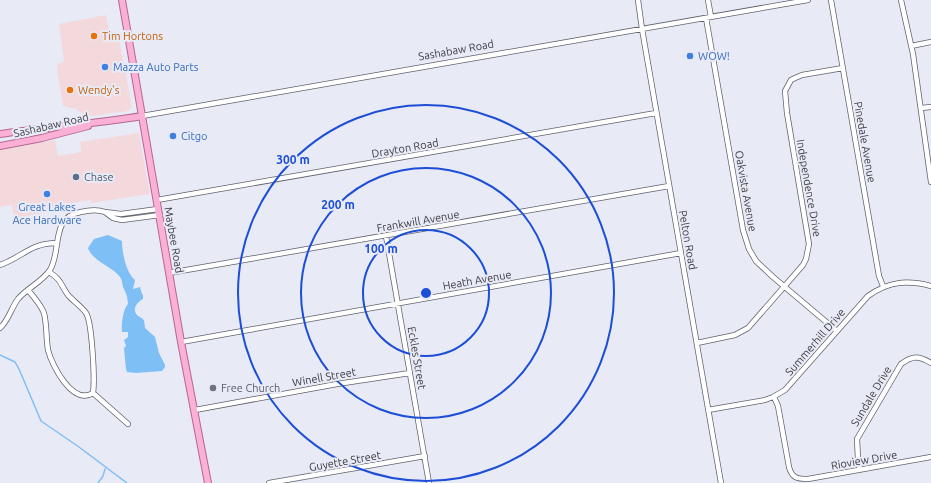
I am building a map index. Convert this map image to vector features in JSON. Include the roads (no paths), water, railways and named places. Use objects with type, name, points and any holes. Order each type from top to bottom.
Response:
[{"type":"main road","name":"Maybee Road","points":[[122,0],[181,342],[208,483]]},
{"type":"main road","name":"Sashabaw Road","points":[[0,134],[107,122],[142,116]]},
{"type":"main road","name":"Sashabaw Road","points":[[0,146],[19,143],[107,122]]},
{"type":"main road","points":[[19,143],[26,137],[26,134],[22,131]]},
{"type":"street","name":"Pelton Road","points":[[638,0],[656,113],[721,483]]},
{"type":"street","name":"Oakvista Avenue","points":[[708,0],[709,17],[744,234],[749,249],[756,261],[773,278],[785,286],[837,332]]},
{"type":"street","name":"Sashabaw Road","points":[[142,116],[642,29],[778,3],[808,0]]},
{"type":"street","name":"Pinedale Avenue","points":[[831,0],[883,286]]},
{"type":"street","points":[[901,0],[911,46],[931,182]]},
{"type":"street","points":[[911,46],[931,42]]},
{"type":"street","name":"Independence Drive","points":[[697,343],[743,332],[756,320],[803,265],[809,244],[787,113],[785,91],[787,86],[795,78],[843,68]]},
{"type":"street","points":[[921,108],[931,106]]},
{"type":"street","name":"Drayton Road","points":[[157,200],[656,113]]},
{"type":"street","name":"Frankwill Avenue","points":[[170,273],[669,186]]},
{"type":"street","points":[[0,328],[19,298],[49,272],[56,252],[60,226],[64,220],[78,212],[91,210],[127,214],[159,212]]},
{"type":"street","points":[[105,212],[117,220],[128,220],[159,212]]},
{"type":"street","points":[[127,214],[128,220]]},
{"type":"street","name":"Eckles Street","points":[[386,236],[399,303],[429,483]]},
{"type":"street","points":[[0,265],[36,246],[57,244]]},
{"type":"street","name":"Heath Avenue","points":[[181,342],[681,253]]},
{"type":"street","points":[[49,272],[58,278],[68,295],[86,313],[88,318],[92,343],[93,393],[128,424]]},
{"type":"street","name":"Summerhill Drive","points":[[708,410],[751,403],[774,396],[785,390],[868,296],[883,286],[901,282],[931,286]]},
{"type":"street","points":[[28,290],[44,313],[48,351],[58,372],[72,390],[78,395],[85,396],[93,393]]},
{"type":"street","name":"Sundale Drive","points":[[860,470],[857,439],[901,364],[908,359],[918,357],[931,363]]},
{"type":"street","name":"Winell Street","points":[[195,410],[345,382],[410,373]]},
{"type":"street","name":"Rioview Drive","points":[[774,396],[778,406],[789,467],[793,477],[808,479],[931,457]]},
{"type":"street","name":"Guyette Street","points":[[269,483],[424,456]]},
{"type":"water","points":[[108,235],[122,241],[127,267],[135,280],[133,289],[140,287],[143,295],[143,299],[137,304],[135,311],[138,316],[144,320],[145,328],[155,337],[159,353],[165,365],[162,371],[136,373],[127,372],[124,348],[126,346],[124,340],[128,337],[128,332],[122,332],[122,321],[126,306],[128,304],[122,280],[117,273],[94,257],[88,248],[94,239]]},
{"type":"waterway","points":[[0,355],[15,362],[41,421],[127,483]]},
{"type":"waterway","points":[[98,483],[103,476],[105,469]]},
{"type":"place","name":"Tim Hortons","points":[[94,36]]},
{"type":"place","name":"WOW!","points":[[690,56]]},
{"type":"place","name":"Mazza Auto Parts","points":[[105,67]]},
{"type":"place","name":"Wendy's","points":[[70,90]]},
{"type":"place","name":"Citgo","points":[[173,136]]},
{"type":"place","name":"Chase","points":[[76,177]]},
{"type":"place","name":"Great Lakes Ace Hardware","points":[[47,194]]},
{"type":"place","name":"Free Church","points":[[213,388]]}]
